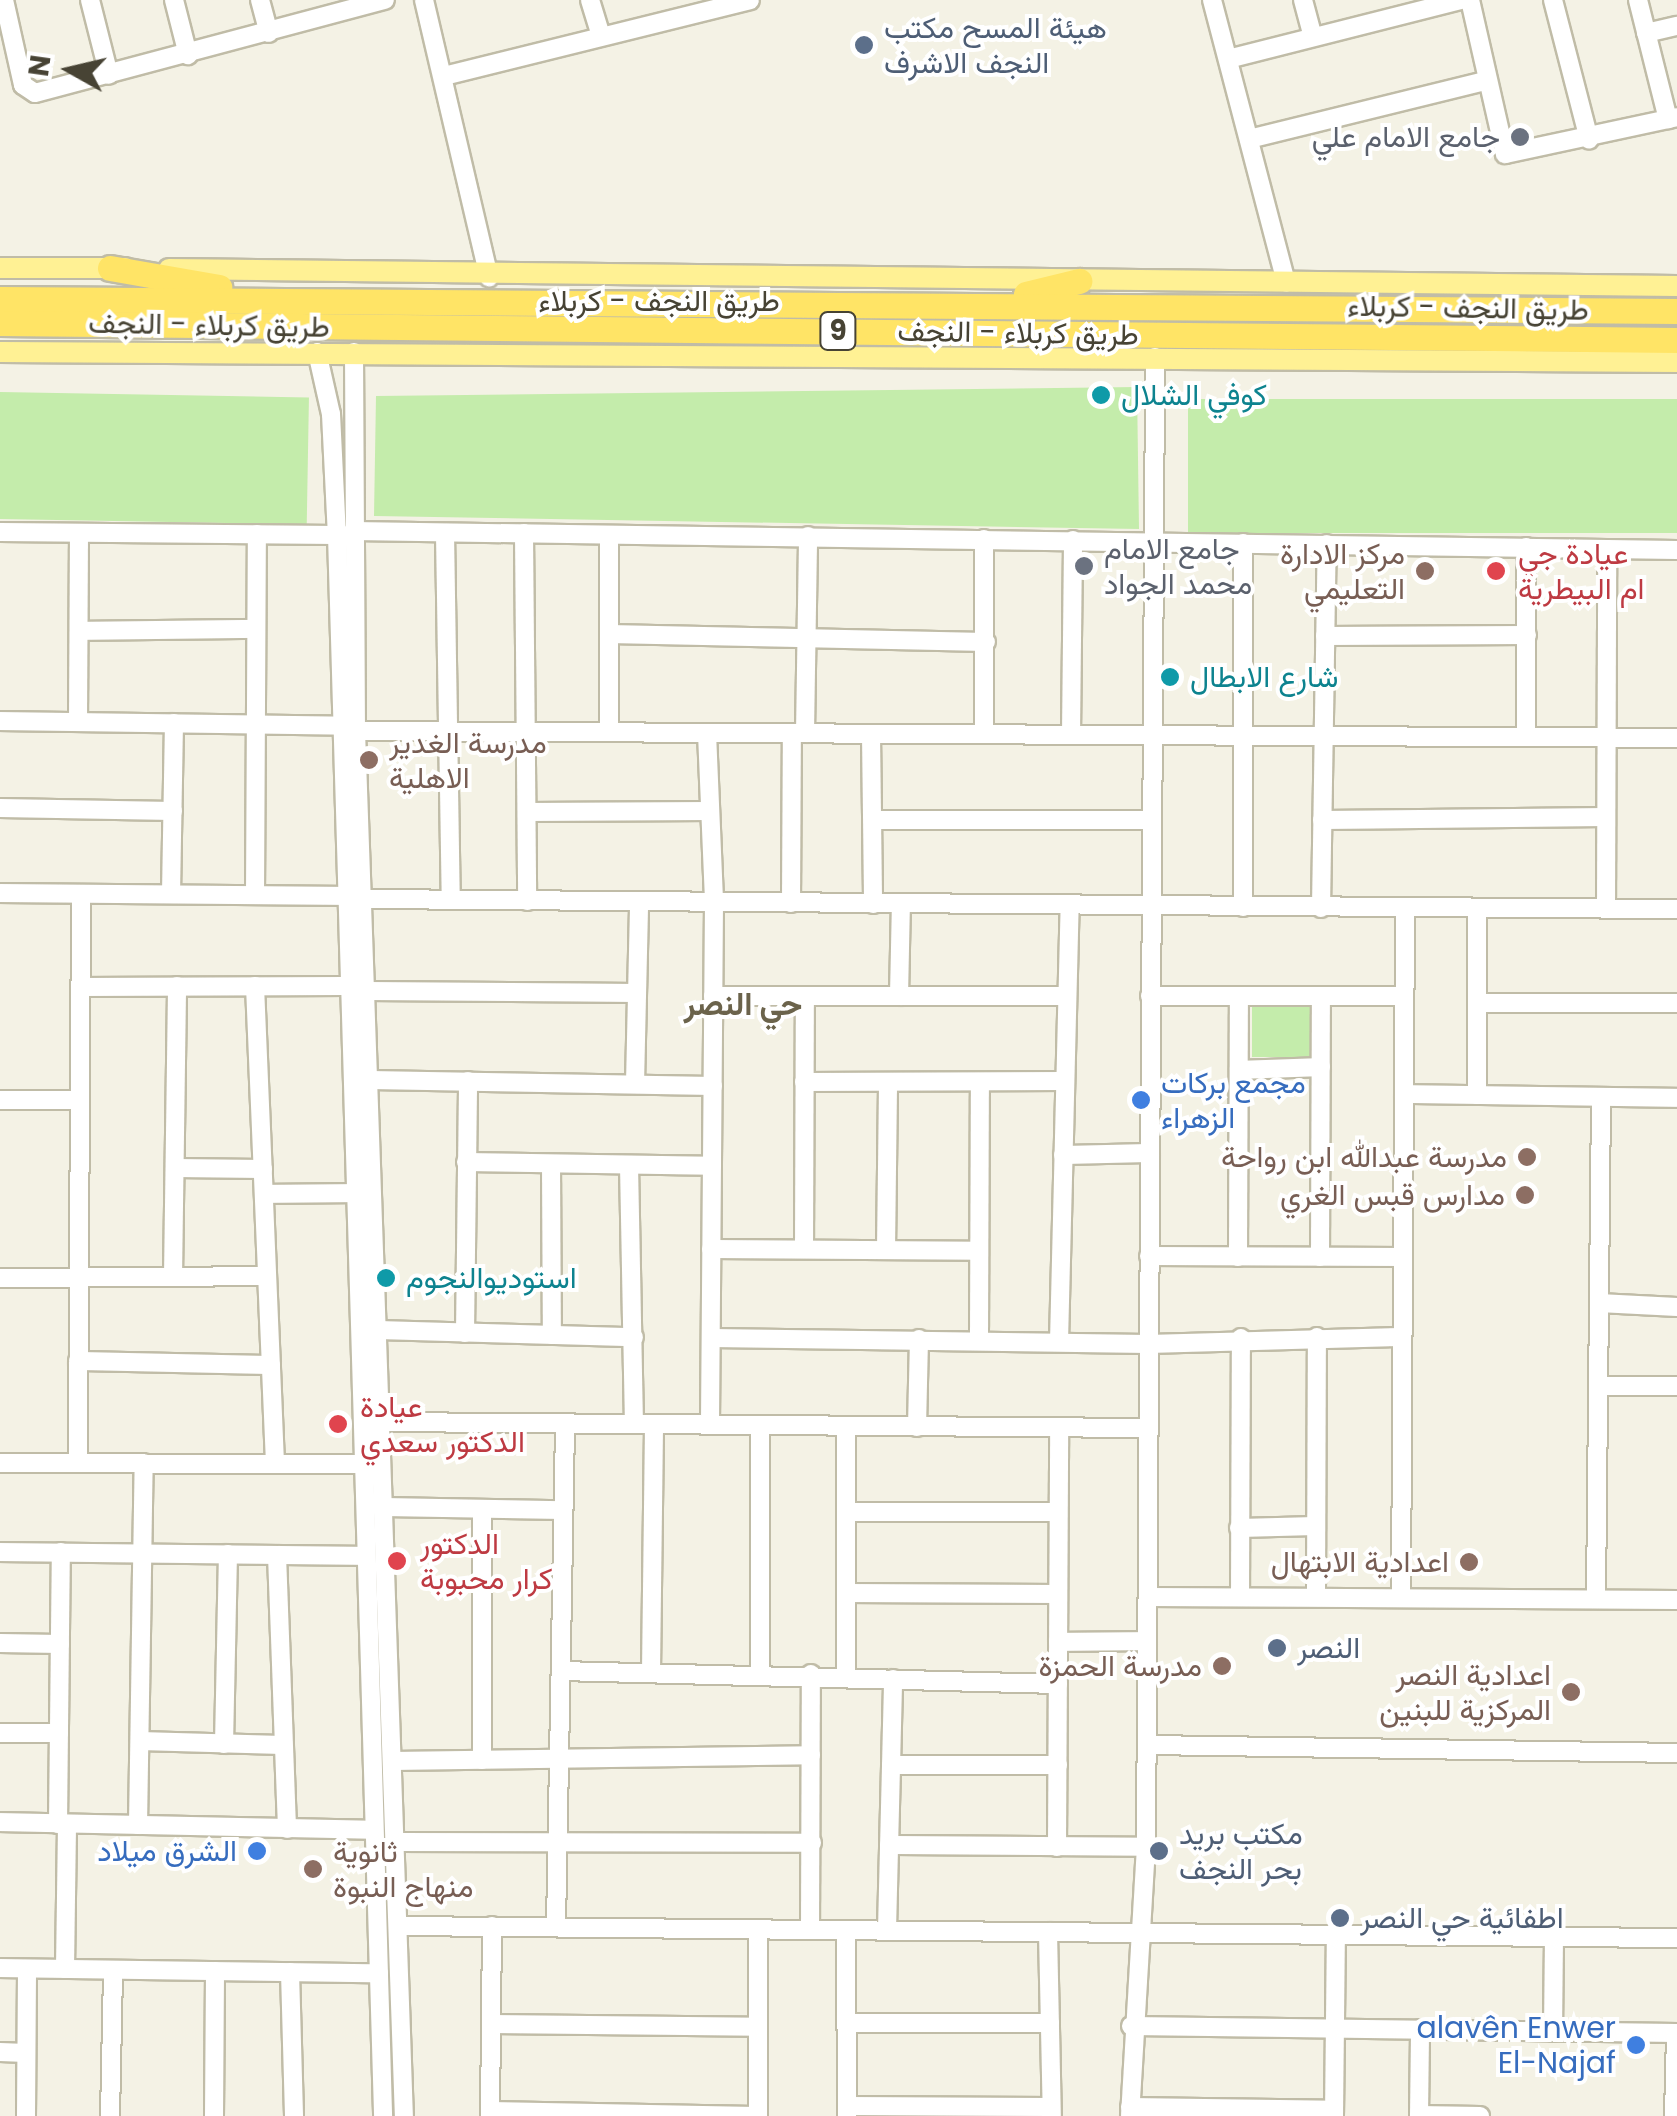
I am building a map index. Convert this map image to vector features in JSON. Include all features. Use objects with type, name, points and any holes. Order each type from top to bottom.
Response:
[{"type":"highway","points":[[110,268],[282,298]]},
{"type":"highway","points":[[988,303],[1079,281]]},
{"type":"highway","name":"طريق النجف - کربلاء","points":[[0,299],[988,303],[1677,311]]},
{"type":"highway","name":"طريق کربلاء - النجف","points":[[0,323],[1677,340]]},
{"type":"main road","points":[[0,268],[489,277],[1677,286]]},
{"type":"main road","points":[[0,352],[1677,362]]},
{"type":"street","points":[[90,0],[109,75]]},
{"type":"street","points":[[174,0],[188,54]]},
{"type":"street","points":[[260,0],[269,32]]},
{"type":"street","points":[[3,8],[28,90],[109,75],[385,0]]},
{"type":"street","points":[[424,0],[489,277]]},
{"type":"street","points":[[590,0],[600,36]]},
{"type":"street","points":[[444,76],[600,36],[676,9],[750,0]]},
{"type":"street","points":[[1212,0],[1286,282]]},
{"type":"street","points":[[1304,0],[1313,38]]},
{"type":"street","points":[[1228,59],[1313,38],[1388,9],[1461,0]]},
{"type":"street","points":[[1470,0],[1506,154],[1673,118],[1638,0]]},
{"type":"street","points":[[1553,0],[1589,139]]},
{"type":"street","points":[[1646,34],[1677,26]]},
{"type":"street","points":[[1249,139],[1486,81]]},
{"type":"street","points":[[316,352],[330,414],[346,533]]},
{"type":"street","points":[[354,352],[346,533],[348,728],[354,898],[366,992],[370,1078],[404,2116]]},
{"type":"street","points":[[1155,357],[1146,1847],[1131,2026],[1130,2112],[1334,2113],[1336,1934]]},
{"type":"street","points":[[330,414],[336,404],[351,408]]},
{"type":"street","points":[[0,532],[808,536],[1677,550]]},
{"type":"street","points":[[78,722],[80,533]]},
{"type":"street","points":[[445,533],[450,900]]},
{"type":"street","points":[[255,895],[257,534]]},
{"type":"street","points":[[524,534],[528,901]]},
{"type":"street","points":[[609,535],[609,732]]},
{"type":"street","points":[[791,903],[808,536]]},
{"type":"street","points":[[984,539],[984,734]]},
{"type":"street","points":[[1071,735],[1074,540]]},
{"type":"street","points":[[1242,543],[1243,907]]},
{"type":"street","points":[[1320,908],[1327,544]]},
{"type":"street","points":[[1526,548],[1526,737]]},
{"type":"street","points":[[1606,908],[1607,549]]},
{"type":"street","points":[[78,631],[256,629]]},
{"type":"street","points":[[609,634],[986,642]]},
{"type":"street","points":[[1325,636],[1527,635]]},
{"type":"street","points":[[0,721],[255,724],[448,732],[1677,738]]},
{"type":"street","points":[[171,894],[174,724]]},
{"type":"street","points":[[707,733],[714,902],[710,1425]]},
{"type":"street","points":[[871,734],[873,904]]},
{"type":"street","points":[[0,808],[173,811]]},
{"type":"street","points":[[527,812],[710,811]]},
{"type":"street","points":[[1322,820],[1606,818]]},
{"type":"street","points":[[873,820],[1151,820]]},
{"type":"street","points":[[0,893],[1677,909]]},
{"type":"street","points":[[78,1462],[81,894]]},
{"type":"street","points":[[354,898],[346,986],[383,2116]]},
{"type":"street","points":[[635,1084],[640,902]]},
{"type":"street","points":[[899,996],[900,904]]},
{"type":"street","points":[[1059,1342],[1070,906]]},
{"type":"street","points":[[1401,1598],[1405,909]]},
{"type":"street","points":[[1477,1096],[1478,909]]},
{"type":"street","points":[[173,1277],[177,986]]},
{"type":"street","points":[[255,986],[275,1464]]},
{"type":"street","points":[[80,987],[346,986]]},
{"type":"street","points":[[366,992],[638,992]]},
{"type":"street","points":[[714,996],[1066,996]]},
{"type":"street","points":[[804,1250],[805,996]]},
{"type":"street","points":[[1150,996],[1404,996]]},
{"type":"street","points":[[1238,1256],[1239,996]]},
{"type":"street","points":[[1320,1257],[1321,996]]},
{"type":"street","points":[[1478,1003],[1677,1003]]},
{"type":"street","points":[[348,1034],[358,1040],[368,1034]]},
{"type":"street","points":[[1239,1070],[1321,1066]]},
{"type":"street","points":[[350,1076],[360,1070],[370,1078],[712,1086]]},
{"type":"street","points":[[466,1333],[468,1081]]},
{"type":"street","points":[[804,1082],[1064,1082]]},
{"type":"street","points":[[979,1339],[980,1082]]},
{"type":"street","points":[[886,1250],[888,1083]]},
{"type":"street","points":[[1404,1094],[1677,1098]]},
{"type":"street","points":[[1596,1599],[1601,1097]]},
{"type":"street","points":[[0,1100],[80,1100]]},
{"type":"street","points":[[1063,1155],[1150,1154]]},
{"type":"street","points":[[466,1162],[712,1166]]},
{"type":"street","points":[[551,1164],[552,1335]]},
{"type":"street","points":[[629,1165],[634,1337],[644,1424],[651,1672]]},
{"type":"street","points":[[174,1168],[262,1169]]},
{"type":"street","points":[[264,1194],[354,1194]]},
{"type":"street","points":[[711,1249],[978,1251]]},
{"type":"street","points":[[1149,1256],[1403,1257]]},
{"type":"street","points":[[0,1278],[267,1276]]},
{"type":"street","points":[[1599,1304],[1677,1307]]},
{"type":"street","points":[[378,1330],[634,1337]]},
{"type":"street","points":[[1316,1598],[1317,1337]]},
{"type":"street","points":[[710,1338],[1148,1344],[1241,1338],[1402,1337]]},
{"type":"street","points":[[1240,1598],[1241,1338]]},
{"type":"street","points":[[916,1426],[918,1339]]},
{"type":"street","points":[[78,1360],[271,1366]]},
{"type":"street","points":[[1598,1386],[1677,1386]]},
{"type":"street","points":[[382,1422],[1148,1428]]},
{"type":"street","points":[[556,1927],[565,1424]]},
{"type":"street","points":[[760,1426],[760,1674]]},
{"type":"street","points":[[846,1426],[846,1676]]},
{"type":"street","points":[[1058,1846],[1059,1428]]},
{"type":"street","points":[[0,1463],[363,1464]]},
{"type":"street","points":[[138,1825],[144,1463]]},
{"type":"street","points":[[384,1507],[563,1510]]},
{"type":"street","points":[[482,1509],[482,1760]]},
{"type":"street","points":[[846,1512],[1058,1512]]},
{"type":"street","points":[[1240,1528],[1316,1526]]},
{"type":"street","points":[[0,1552],[366,1556]]},
{"type":"street","points":[[61,1552],[59,1733],[64,1969]]},
{"type":"street","points":[[224,1744],[228,1554]]},
{"type":"street","points":[[276,1555],[286,1828]]},
{"type":"street","points":[[846,1593],[1058,1594]]},
{"type":"street","points":[[1148,1596],[1677,1600]]},
{"type":"street","points":[[1058,1642],[1148,1642]]},
{"type":"street","points":[[368,1643],[376,1650],[388,1644]]},
{"type":"street","points":[[0,1644],[60,1644]]},
{"type":"street","points":[[560,1671],[811,1674],[1058,1684]]},
{"type":"street","points":[[810,1930],[811,1674]]},
{"type":"street","points":[[886,1930],[894,1679]]},
{"type":"street","points":[[370,1690],[381,1683],[390,1690]]},
{"type":"street","points":[[0,1732],[59,1733]]},
{"type":"street","points":[[140,1741],[282,1745]]},
{"type":"street","points":[[1147,1745],[1677,1753]]},
{"type":"street","points":[[392,1761],[812,1755]]},
{"type":"street","points":[[891,1765],[1058,1764]]},
{"type":"street","points":[[0,1822],[374,1830]]},
{"type":"street","points":[[395,1842],[812,1843]]},
{"type":"street","points":[[889,1845],[1146,1847]]},
{"type":"street","points":[[398,1926],[1677,1938]]},
{"type":"street","points":[[492,1926],[490,2114],[757,2116],[758,1929]]},
{"type":"street","points":[[846,1930],[847,2111],[1051,2112],[1048,1932]]},
{"type":"street","points":[[1552,2032],[1554,1937]]},
{"type":"street","points":[[0,1968],[379,1973]]},
{"type":"street","points":[[26,2116],[27,1969]]},
{"type":"street","points":[[110,2116],[113,1970]]},
{"type":"street","points":[[214,2116],[215,1970]]},
{"type":"street","points":[[290,1972],[294,2116]]},
{"type":"street","points":[[846,2023],[1050,2023]]},
{"type":"street","points":[[491,2024],[758,2027]]},
{"type":"street","points":[[1131,2026],[1676,2034],[1674,2116]]},
{"type":"street","points":[[1420,2029],[1419,2115],[1480,2116]]},
{"type":"street","points":[[0,2052],[26,2053]]},
{"type":"green space","points":[[1137,387],[1139,529],[374,516],[376,396]]},
{"type":"green space","points":[[0,392],[309,397],[307,524],[0,519]]},
{"type":"green space","points":[[1188,399],[1677,399],[1677,533],[1188,533]]},
{"type":"green space","points":[[1252,1007],[1314,1007],[1314,1057],[1252,1057]]},
{"type":"place","name":"هيئة المسح مكتب النجف الاشرف","points":[[864,45]]},
{"type":"place","name":"جامع الامام علي","points":[[1520,137]]},
{"type":"place","name":"كوفي الشلال","points":[[1101,395]]},
{"type":"place","name":"جامع الامام محمد الجواد","points":[[1084,566]]},
{"type":"place","name":"مركز الادارة التعليمي","points":[[1425,571]]},
{"type":"place","name":"عيادة جي ام البيطرية","points":[[1496,571]]},
{"type":"place","name":"شارع الابطال","points":[[1170,677]]},
{"type":"place","name":"مدرسة الغدير الاهلية","points":[[369,760]]},
{"type":"place","name":"مجمع بركات الزهراء","points":[[1141,1100]]},
{"type":"place","name":"مدرسة عبدالله ابن رواحة","points":[[1527,1157]]},
{"type":"place","name":"مدارس قبس الغري","points":[[1525,1195]]},
{"type":"place","name":"استوديوالنجوم","points":[[386,1278]]},
{"type":"place","name":"عيادة الدكتور سعدي","points":[[338,1424]]},
{"type":"place","name":"الدكتور كرار محبوبة","points":[[397,1561]]},
{"type":"place","name":"اعدادية الابتهال","points":[[1469,1562]]},
{"type":"place","name":"النصر","points":[[1277,1648]]},
{"type":"place","name":"مدرسة الحمزة","points":[[1222,1666]]},
{"type":"place","name":"اعدادية النصر المركزية للبنين","points":[[1571,1692]]},
{"type":"place","name":"الشرق ميلاد","points":[[257,1851]]},
{"type":"place","name":"مكتب بريد بحر النجف","points":[[1159,1851]]},
{"type":"place","name":"ثانوية منهاج النبوة","points":[[313,1869]]},
{"type":"place","name":"اطفائية حي النصر","points":[[1340,1918]]},
{"type":"place","name":"alavên Enwer El-Najaf","points":[[1636,2045]]},
{"type":"district","name":"حي النصر","points":[[743,1004]]}]
